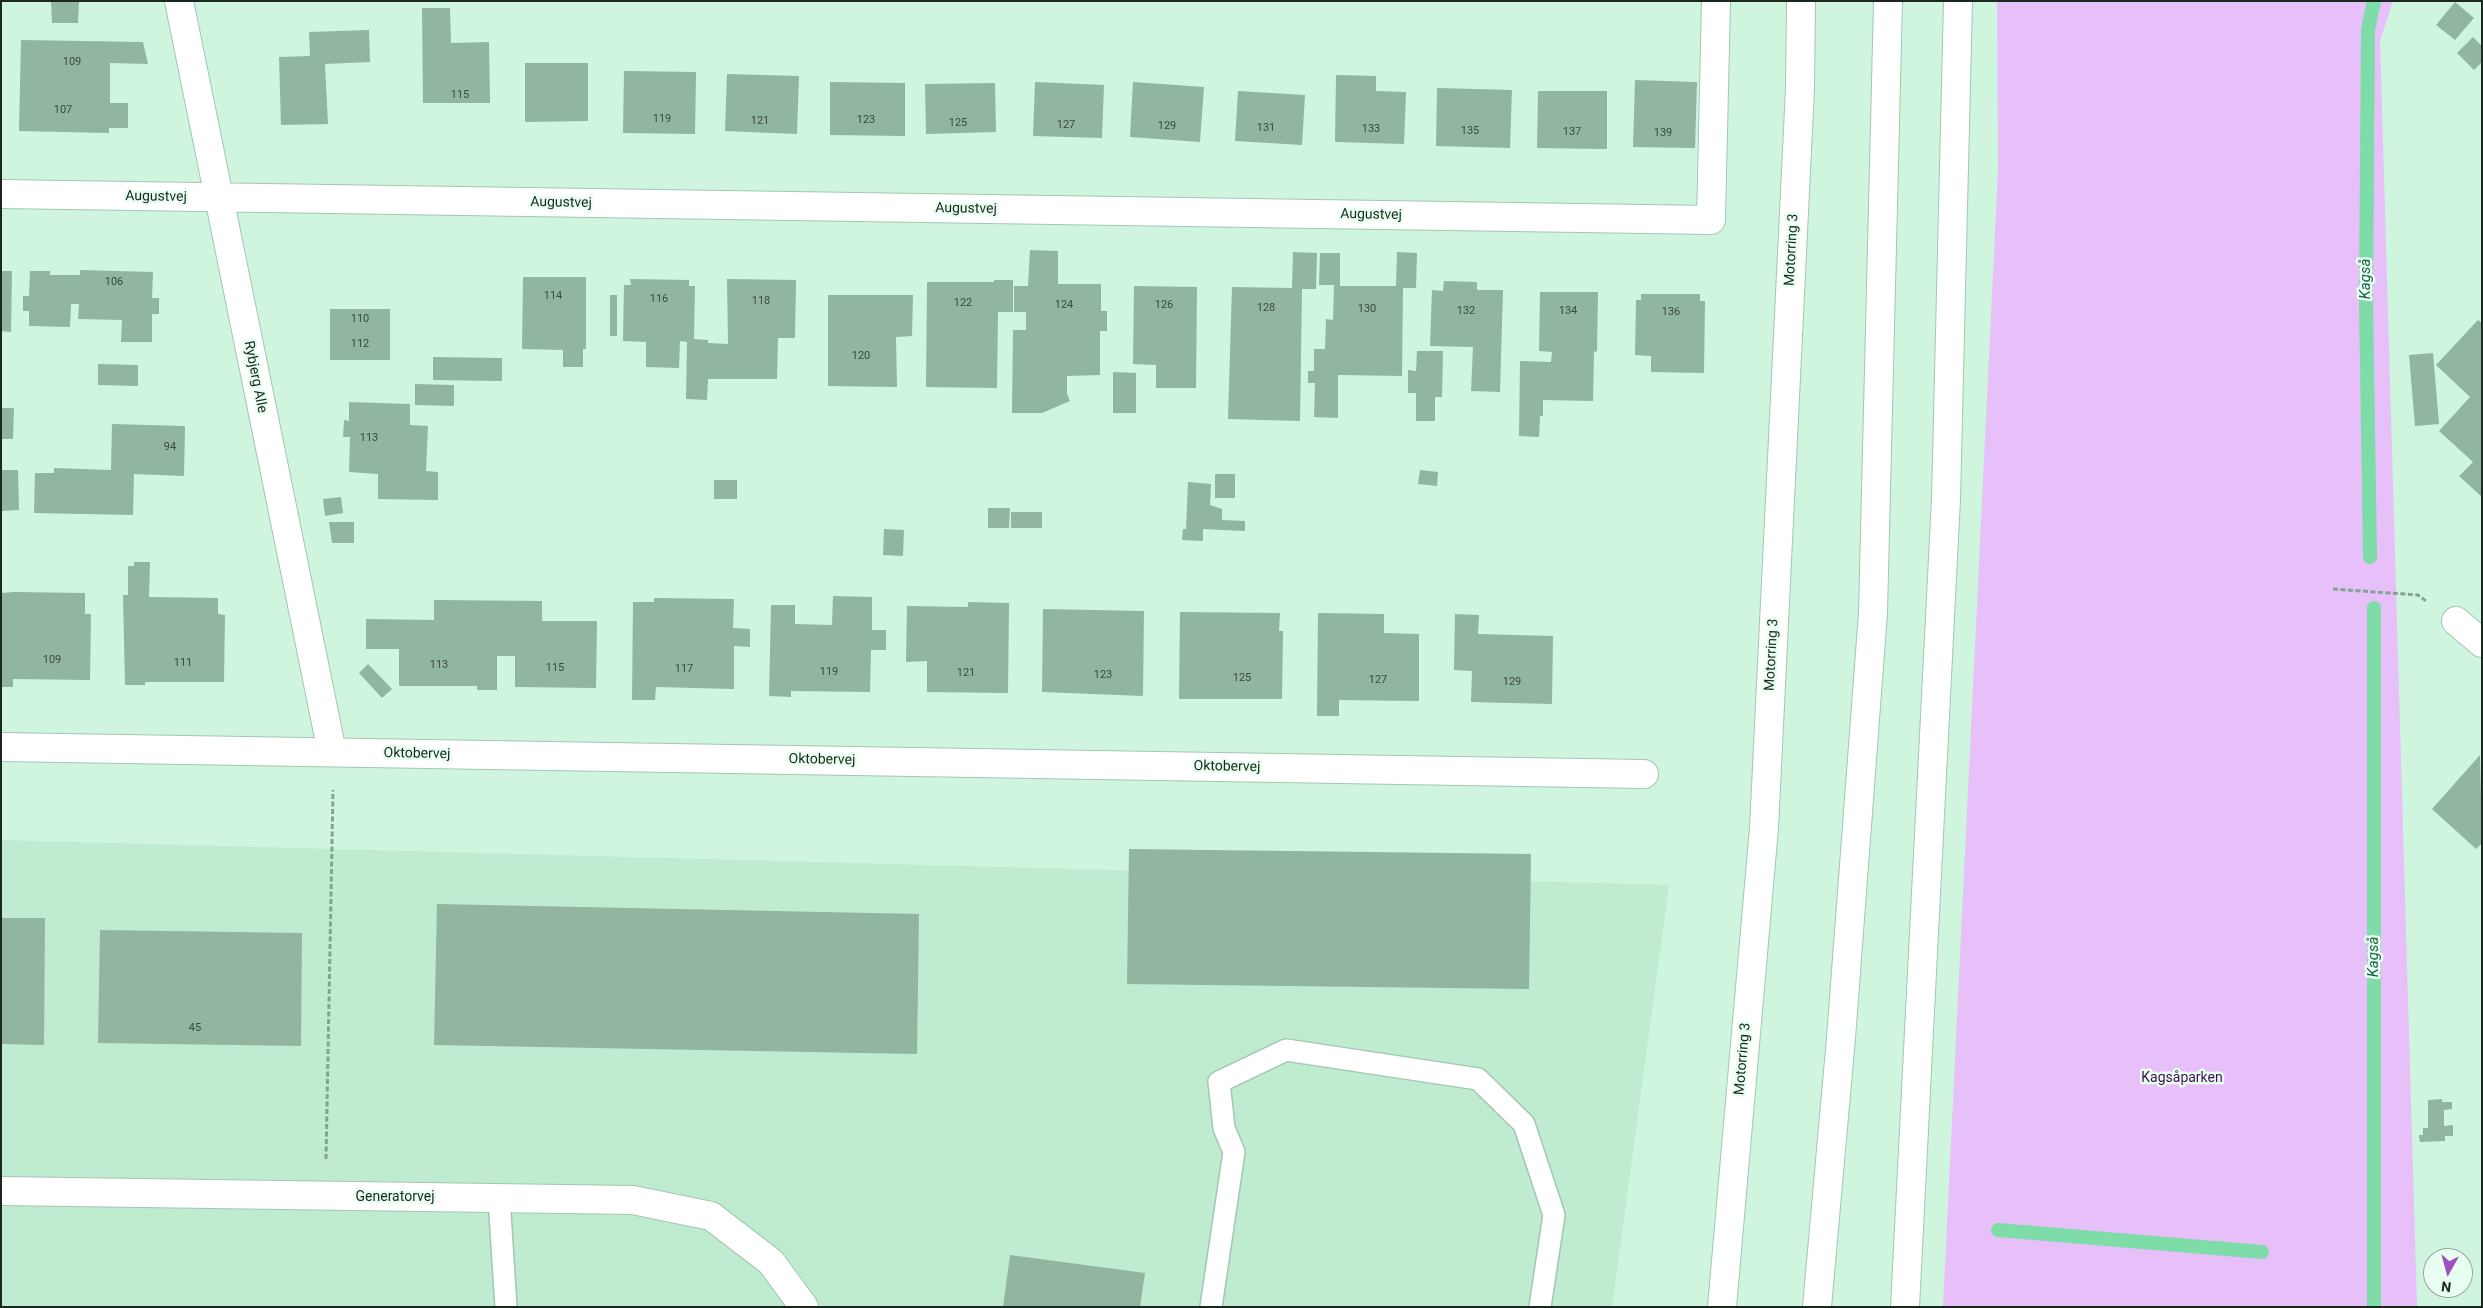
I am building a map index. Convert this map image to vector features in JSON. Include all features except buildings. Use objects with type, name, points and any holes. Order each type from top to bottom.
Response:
[{"type":"main road","name":"Rybjerg Alle","points":[[179,1],[332,752]]},
{"type":"main road","name":"Augustvej","points":[[1,194],[1711,220],[1716,1]]},
{"type":"main road","name":"Motorring 3","points":[[1722,1307],[1764,828],[1800,89],[1801,1]]},
{"type":"main road","points":[[1817,1307],[1841,1038],[1873,613],[1888,1]]},
{"type":"main road","points":[[1905,1307],[1946,499],[1958,1]]},
{"type":"main road","points":[[2456,621],[2482,643]]},
{"type":"main road","name":"Oktobervej","points":[[1,747],[1644,774]]},
{"type":"main road","name":"Generatorvej","points":[[1,1191],[633,1200],[710,1216],[771,1262],[804,1307]]},
{"type":"lane","points":[[1211,1307],[1234,1152],[1224,1128],[1219,1082],[1286,1050],[1478,1079],[1524,1124],[1554,1215],[1540,1307]]},
{"type":"lane","points":[[500,1198],[506,1307]]},
{"type":"path","points":[[2333,589],[2418,595]]},
{"type":"path","points":[[326,1197],[333,802],[332,752]]},
{"type":"shaded area","points":[[1,840],[1669,885],[1612,1307],[1,1307]]},
{"type":"green space","name":"Kagsåparken","points":[[1997,1],[2393,1],[2380,41],[2417,1307],[1943,1307],[1998,170]]},
{"type":"waterway","name":"Kagså","points":[[2370,557],[2366,301],[2368,30],[2374,1]]},
{"type":"waterway","name":"Kagså","points":[[2374,608],[2374,1307]]},
{"type":"waterway","points":[[1998,1230],[2262,1252]]}]
